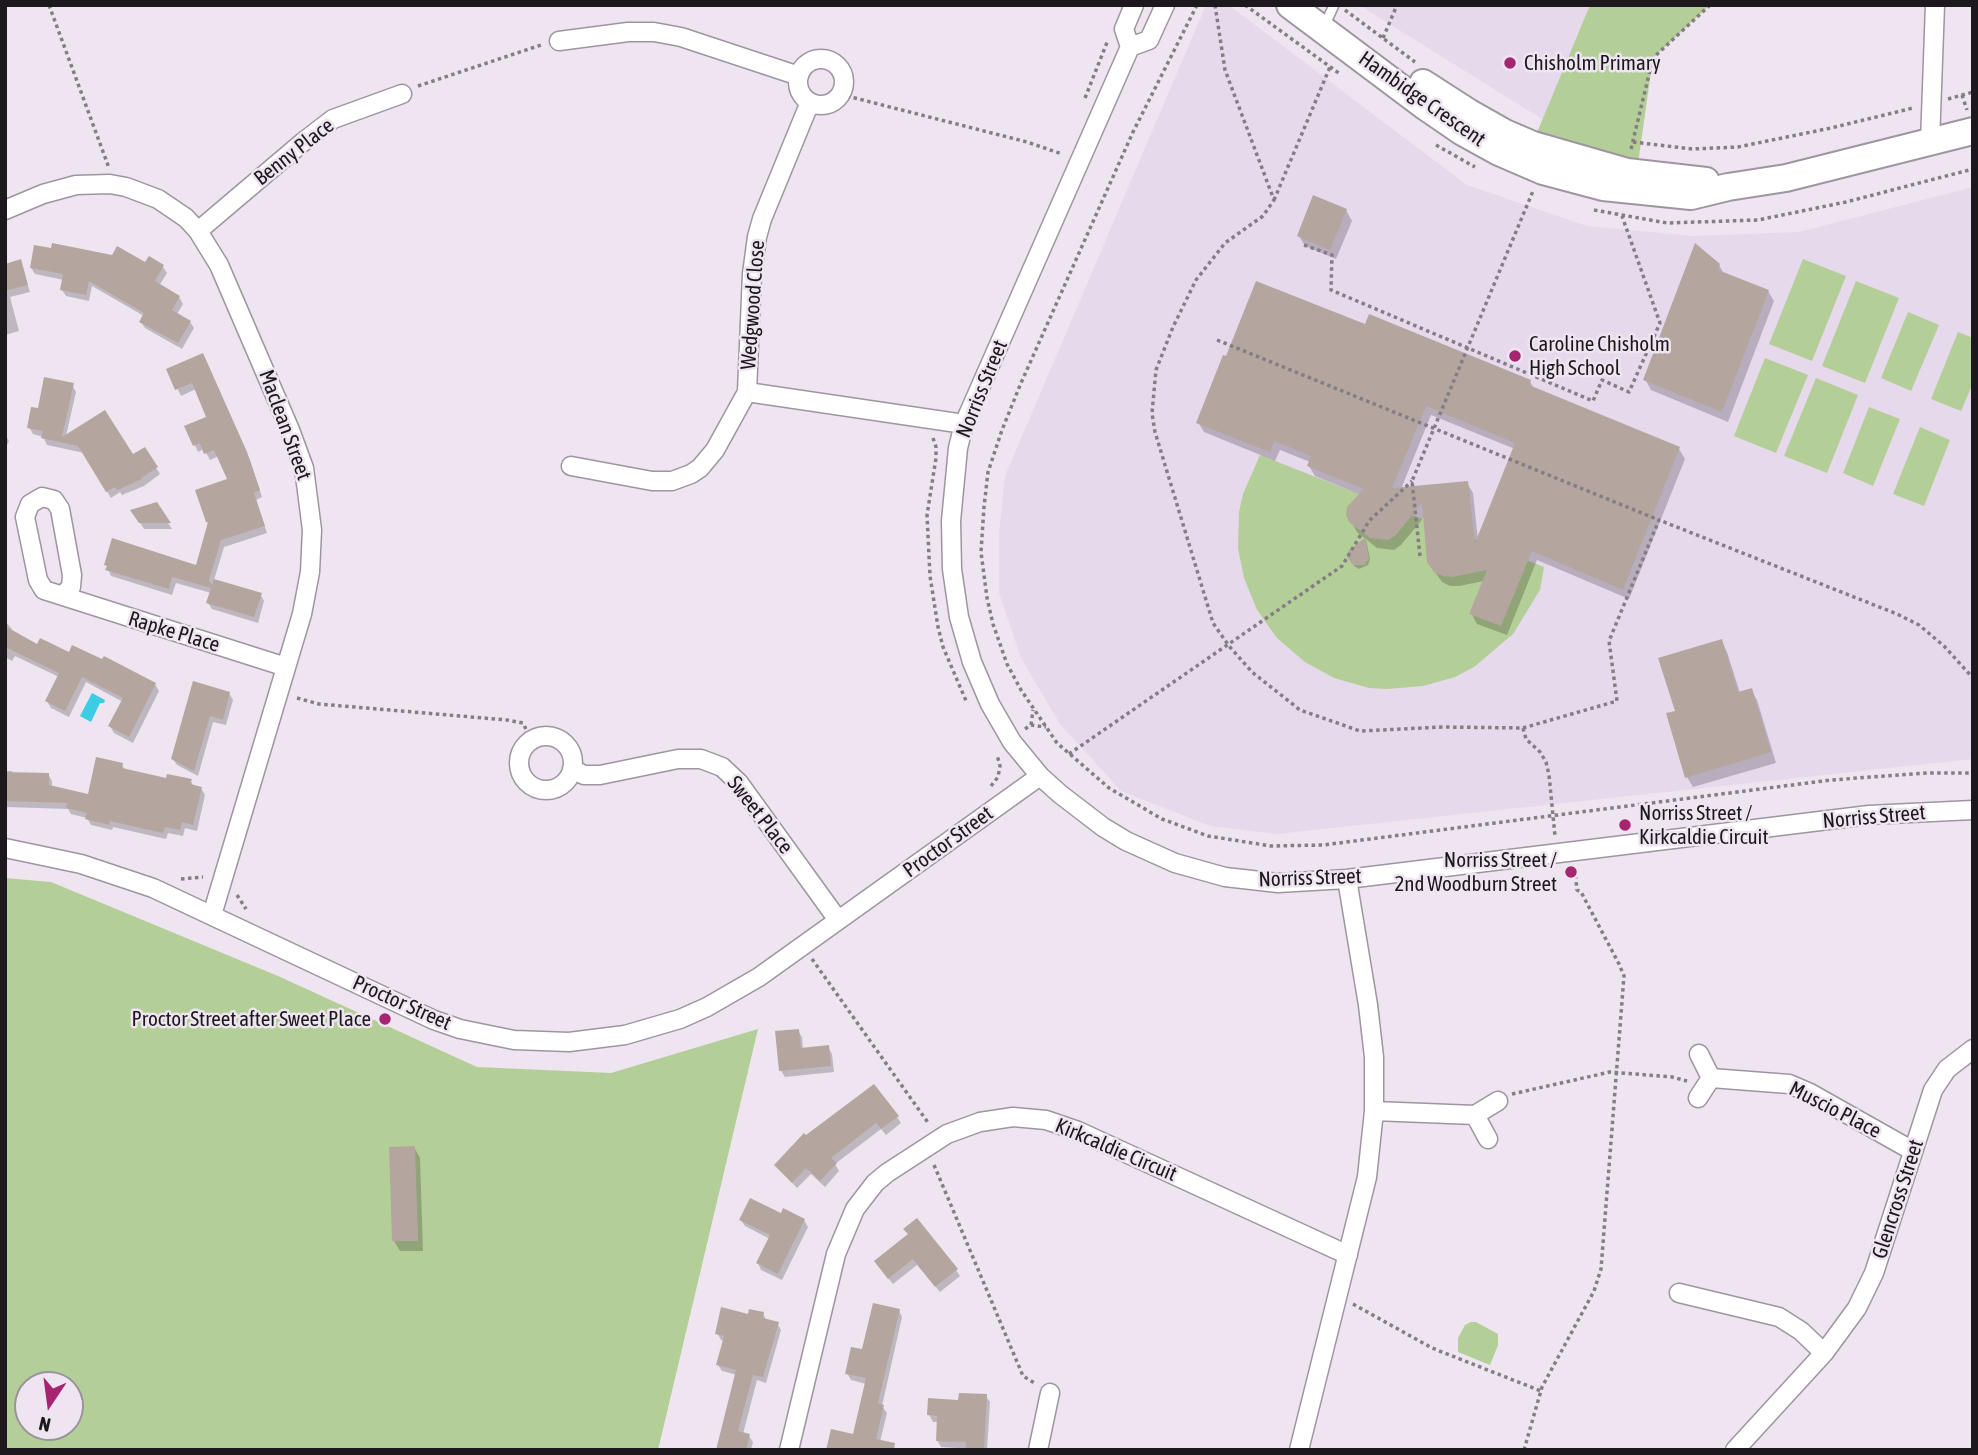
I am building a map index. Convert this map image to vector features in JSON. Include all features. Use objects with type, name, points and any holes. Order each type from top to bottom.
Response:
[{"type":"street","name":"Norriss Street","points":[[1134,5],[1124,29],[1130,47],[964,424],[958,448],[951,521],[952,569],[959,617],[972,662],[990,704],[1012,742],[1040,775],[1060,794],[1126,841],[1175,863],[1225,877],[1278,883],[1347,879],[1869,816],[1973,810]]},
{"type":"street","name":"Norriss Street","points":[[1130,47],[1149,40],[1165,5]]},
{"type":"street","name":"Hambidge Crescent","points":[[1290,5],[1329,11],[1380,43],[1468,112],[1504,133],[1606,168],[1702,180],[1728,187]]},
{"type":"street","points":[[1930,142],[1935,5]]},
{"type":"street","name":"Hambidge Crescent","points":[[1329,11],[1426,107],[1461,131],[1499,152],[1543,171],[1603,187],[1691,196],[1786,178],[1973,131]]},
{"type":"street","points":[[559,41],[628,32],[654,32],[681,37],[799,76]]},
{"type":"street","points":[[829,61],[841,72],[841,92],[828,103],[810,102],[800,91],[799,76],[808,63],[829,61]]},
{"type":"street","name":"Benny Place","points":[[198,231],[332,120],[402,94]]},
{"type":"street","name":"Wedgwood Close","points":[[571,466],[652,481],[672,481],[700,468],[715,450],[747,393],[752,274],[757,237],[810,102]]},
{"type":"street","name":"Maclean Street","points":[[5,210],[43,194],[76,185],[110,184],[127,187],[158,199],[186,218],[198,231],[219,265],[285,417],[304,468],[312,530],[310,572],[302,614],[212,915]]},
{"type":"street","name":"Wedgwood Close","points":[[747,393],[964,424]]},
{"type":"street","name":"Rapke Place","points":[[63,595],[71,587],[72,575],[61,509],[54,500],[42,497],[30,504],[26,511],[38,580],[44,590],[286,667]]},
{"type":"street","points":[[552,737],[562,741],[569,749],[573,758],[572,769],[561,786],[540,790],[530,785],[523,777],[519,768],[520,757],[531,740],[552,737]]},
{"type":"street","name":"Sweet Place","points":[[572,769],[584,775],[600,775],[690,759],[701,759],[722,767],[739,783],[838,920]]},
{"type":"street","name":"Proctor Street","points":[[5,848],[81,864],[153,888],[434,1020],[460,1029],[514,1040],[580,1041],[625,1035],[680,1019],[760,977],[1040,775]]},
{"type":"street","points":[[1299,1450],[1367,1177],[1374,1111],[1374,1057],[1368,1005],[1347,879]]},
{"type":"street","name":"Glencross Street","points":[[1735,1450],[1824,1353],[1857,1308],[1874,1273],[1933,1090],[1947,1069],[1973,1049]]},
{"type":"street","points":[[1699,1054],[1705,1088]]},
{"type":"street","name":"Muscio Place","points":[[1705,1088],[1789,1084],[1913,1151]]},
{"type":"street","points":[[1374,1111],[1475,1115],[1498,1101]]},
{"type":"street","points":[[1475,1115],[1488,1139]]},
{"type":"street","name":"Kirkcaldie Circuit","points":[[789,1450],[836,1254],[855,1209],[875,1183],[887,1173],[947,1134],[980,1122],[1013,1117],[1046,1120],[1077,1131],[1348,1255]]},
{"type":"street","points":[[1679,1293],[1779,1317],[1801,1331],[1824,1353]]},
{"type":"street","points":[[1038,1450],[1049,1393]]},
{"type":"path","points":[[50,5],[109,169],[110,184]]},
{"type":"path","points":[[1197,5],[1133,132],[1021,383],[988,472],[981,552],[987,598],[1007,664],[1057,743],[1109,788],[1146,811],[1190,830],[1234,841],[1271,846],[1312,846],[1830,780],[1927,773],[1973,773]]},
{"type":"path","points":[[1215,5],[1225,70],[1274,200]]},
{"type":"path","points":[[1380,43],[1397,5]]},
{"type":"path","points":[[1630,155],[1653,58],[1710,5]]},
{"type":"path","points":[[1329,11],[1422,67]]},
{"type":"path","points":[[1082,105],[1112,30]]},
{"type":"path","points":[[402,94],[442,77],[559,41]]},
{"type":"path","points":[[1331,67],[1274,200],[1263,216],[1225,243],[1196,280],[1156,370],[1152,413],[1155,432],[1213,622],[1229,646],[1252,672],[1300,710],[1360,731],[1443,727],[1524,728],[1617,701],[1609,641],[1659,520]]},
{"type":"path","points":[[841,92],[847,96],[1027,142],[1062,157],[1080,160]]},
{"type":"path","points":[[1633,142],[1692,149],[1738,147],[1831,128],[1973,92]]},
{"type":"path","points":[[1069,754],[1342,566],[1369,521],[1412,481],[1533,191]]},
{"type":"path","points":[[1304,245],[1332,255],[1331,290],[1593,401],[1602,380],[1629,392],[1660,323],[1622,216]]},
{"type":"path","points":[[1217,340],[1898,614],[1919,625],[1944,646],[1973,678]]},
{"type":"path","points":[[923,418],[920,430],[933,438],[936,447],[927,515],[930,576],[937,627],[959,688],[969,707]]},
{"type":"path","points":[[1412,481],[1420,556]]},
{"type":"path","points":[[278,693],[319,704],[523,723],[531,740]]},
{"type":"path","points":[[1031,725],[1033,708]]},
{"type":"path","points":[[1524,728],[1526,739],[1546,762],[1554,835],[1573,851],[1577,890],[1581,892],[1623,972],[1598,1280],[1541,1391],[1524,1450]]},
{"type":"path","points":[[990,788],[998,777],[1000,766],[995,750]]},
{"type":"path","points":[[237,893],[242,905],[250,912]]},
{"type":"path","points":[[802,946],[933,1130]]},
{"type":"path","points":[[1498,1101],[1512,1095],[1616,1072],[1672,1077],[1705,1088]]},
{"type":"path","points":[[932,1160],[1023,1376],[1049,1393]]},
{"type":"path","points":[[1338,1295],[1432,1349],[1541,1391]]},
{"type":"shaded area","name":"Caroline Chisholm High School","points":[[1206,5],[1230,6],[1467,185],[1587,226],[1693,236],[1799,232],[1973,187],[1973,759],[1277,834],[1210,826],[1121,791],[1060,724],[1021,658],[999,593],[999,533],[1005,476]]},
{"type":"shaded area","name":"Chisholm Primary","points":[[1359,5],[1592,5],[1545,121]]},
{"type":"green space","points":[[1590,5],[1710,5],[1653,58],[1638,164],[1536,135]]},
{"type":"green space","points":[[1803,259],[1846,276],[1812,361],[1769,344]]},
{"type":"green space","points":[[1856,281],[1899,298],[1865,383],[1822,366]]},
{"type":"green space","points":[[1908,312],[1939,325],[1911,391],[1881,378]]},
{"type":"green space","points":[[1958,332],[1973,338],[1973,383],[1961,411],[1931,399]]},
{"type":"green space","points":[[1765,358],[1808,375],[1776,453],[1734,436]]},
{"type":"green space","points":[[1816,378],[1858,395],[1827,473],[1784,456]]},
{"type":"green space","points":[[1869,407],[1900,419],[1873,486],[1843,473]]},
{"type":"green space","points":[[1920,427],[1950,440],[1924,506],[1893,494]]},
{"type":"green space","points":[[1260,455],[1544,567],[1540,590],[1513,634],[1474,667],[1455,677],[1423,686],[1387,689],[1369,688],[1334,678],[1305,662],[1277,638],[1257,610],[1244,578],[1238,548],[1239,512],[1243,494]]},
{"type":"green space","points":[[5,878],[51,882],[278,976],[477,1067],[611,1073],[758,1029],[658,1450],[5,1450]]},
{"type":"green space","points":[[1471,1322],[1498,1334],[1498,1345],[1490,1365],[1458,1352],[1458,1338],[1465,1325]]},
{"type":"water","points":[[92,693],[105,700],[100,703],[91,722],[80,716]]},
{"type":"building","points":[[1313,195],[1347,209],[1330,250],[1297,236]]},
{"type":"building","points":[[52,243],[112,255],[117,246],[145,262],[149,256],[164,265],[155,281],[180,296],[172,310],[191,321],[178,343],[139,322],[144,313],[89,281],[86,295],[60,290],[63,274],[30,268],[34,245],[51,248]]},
{"type":"building","points":[[1695,243],[1720,264],[1718,270],[1769,290],[1722,412],[1643,380]]},
{"type":"building","points":[[21,259],[28,285],[5,291],[5,264]]},
{"type":"building","points":[[1256,281],[1365,324],[1369,314],[1531,380],[1529,385],[1680,447],[1623,590],[1532,551],[1501,626],[1469,614],[1487,570],[1452,577],[1443,576],[1434,572],[1427,562],[1422,503],[1396,535],[1388,540],[1370,538],[1349,522],[1346,515],[1347,507],[1364,489],[1307,466],[1311,456],[1274,441],[1270,452],[1196,423],[1223,355],[1226,356]],"holes":[[[1426,406],[1515,443],[1475,543],[1468,481],[1392,488]]]},
{"type":"building","points":[[203,353],[247,452],[260,490],[254,493],[265,526],[221,540],[209,580],[212,585],[214,579],[262,593],[254,617],[206,603],[211,588],[172,577],[169,589],[105,570],[107,566],[104,565],[112,538],[196,565],[208,522],[195,490],[227,479],[214,450],[204,454],[200,443],[193,446],[184,426],[206,417],[192,383],[175,390],[166,369]]},
{"type":"building","points":[[44,377],[74,383],[62,437],[105,410],[133,454],[145,447],[158,467],[142,479],[106,492],[78,446],[41,438],[43,431],[27,428],[31,407],[38,408]]},
{"type":"building","points":[[157,502],[171,523],[139,523],[130,510]]},
{"type":"building","points":[[1365,538],[1369,559],[1364,565],[1353,565],[1347,557],[1349,550]]},
{"type":"building","points":[[5,626],[37,644],[40,638],[69,652],[72,645],[102,659],[104,656],[156,683],[129,737],[108,726],[123,698],[82,677],[65,711],[45,701],[59,673],[5,647]]},
{"type":"building","points":[[1722,639],[1738,692],[1752,688],[1771,752],[1685,778],[1666,713],[1675,711],[1658,658]]},
{"type":"building","points":[[193,681],[230,692],[223,720],[210,716],[194,771],[171,759]]},
{"type":"building","points":[[96,757],[123,763],[122,768],[166,778],[167,774],[192,779],[190,784],[202,787],[193,825],[182,822],[180,830],[165,827],[163,833],[110,821],[109,825],[85,819],[87,813],[66,808],[67,803],[5,801],[5,772],[49,773],[49,785],[88,794]]},
{"type":"building","points":[[799,1029],[801,1048],[829,1045],[831,1066],[779,1071],[775,1031]]},
{"type":"building","points":[[874,1084],[899,1116],[881,1129],[876,1123],[831,1158],[837,1163],[820,1181],[806,1168],[792,1183],[774,1165],[804,1133],[806,1135]]},
{"type":"building","points":[[415,1146],[418,1241],[392,1241],[389,1147]]},
{"type":"building","points":[[750,1198],[781,1213],[783,1208],[805,1219],[778,1274],[756,1263],[770,1235],[739,1220]]},
{"type":"building","points":[[917,1218],[958,1269],[935,1287],[913,1259],[888,1279],[874,1261],[908,1234],[903,1229]]},
{"type":"building","points":[[873,1303],[900,1309],[878,1403],[884,1405],[876,1439],[895,1443],[894,1450],[826,1450],[831,1429],[853,1434],[866,1378],[845,1374],[851,1347],[862,1349]]},
{"type":"building","points":[[721,1307],[748,1314],[749,1309],[764,1312],[763,1318],[779,1322],[763,1377],[753,1375],[738,1431],[750,1434],[746,1450],[716,1450],[736,1370],[716,1365],[724,1336],[715,1334]]},
{"type":"building","points":[[959,1393],[987,1394],[984,1450],[966,1450],[966,1442],[936,1441],[937,1416],[927,1415],[928,1398],[958,1400]]},
{"type":"place","name":"Chisholm Primary","points":[[1510,63]]},
{"type":"place","name":"Caroline Chisholm High School","points":[[1515,356]]},
{"type":"place","name":"Norriss Street / Kirkcaldie Circuit","points":[[1625,825]]},
{"type":"place","name":"Norriss Street / 2nd Woodburn Street","points":[[1571,872]]},
{"type":"place","name":"Proctor Street after Sweet Place","points":[[385,1019]]}]
